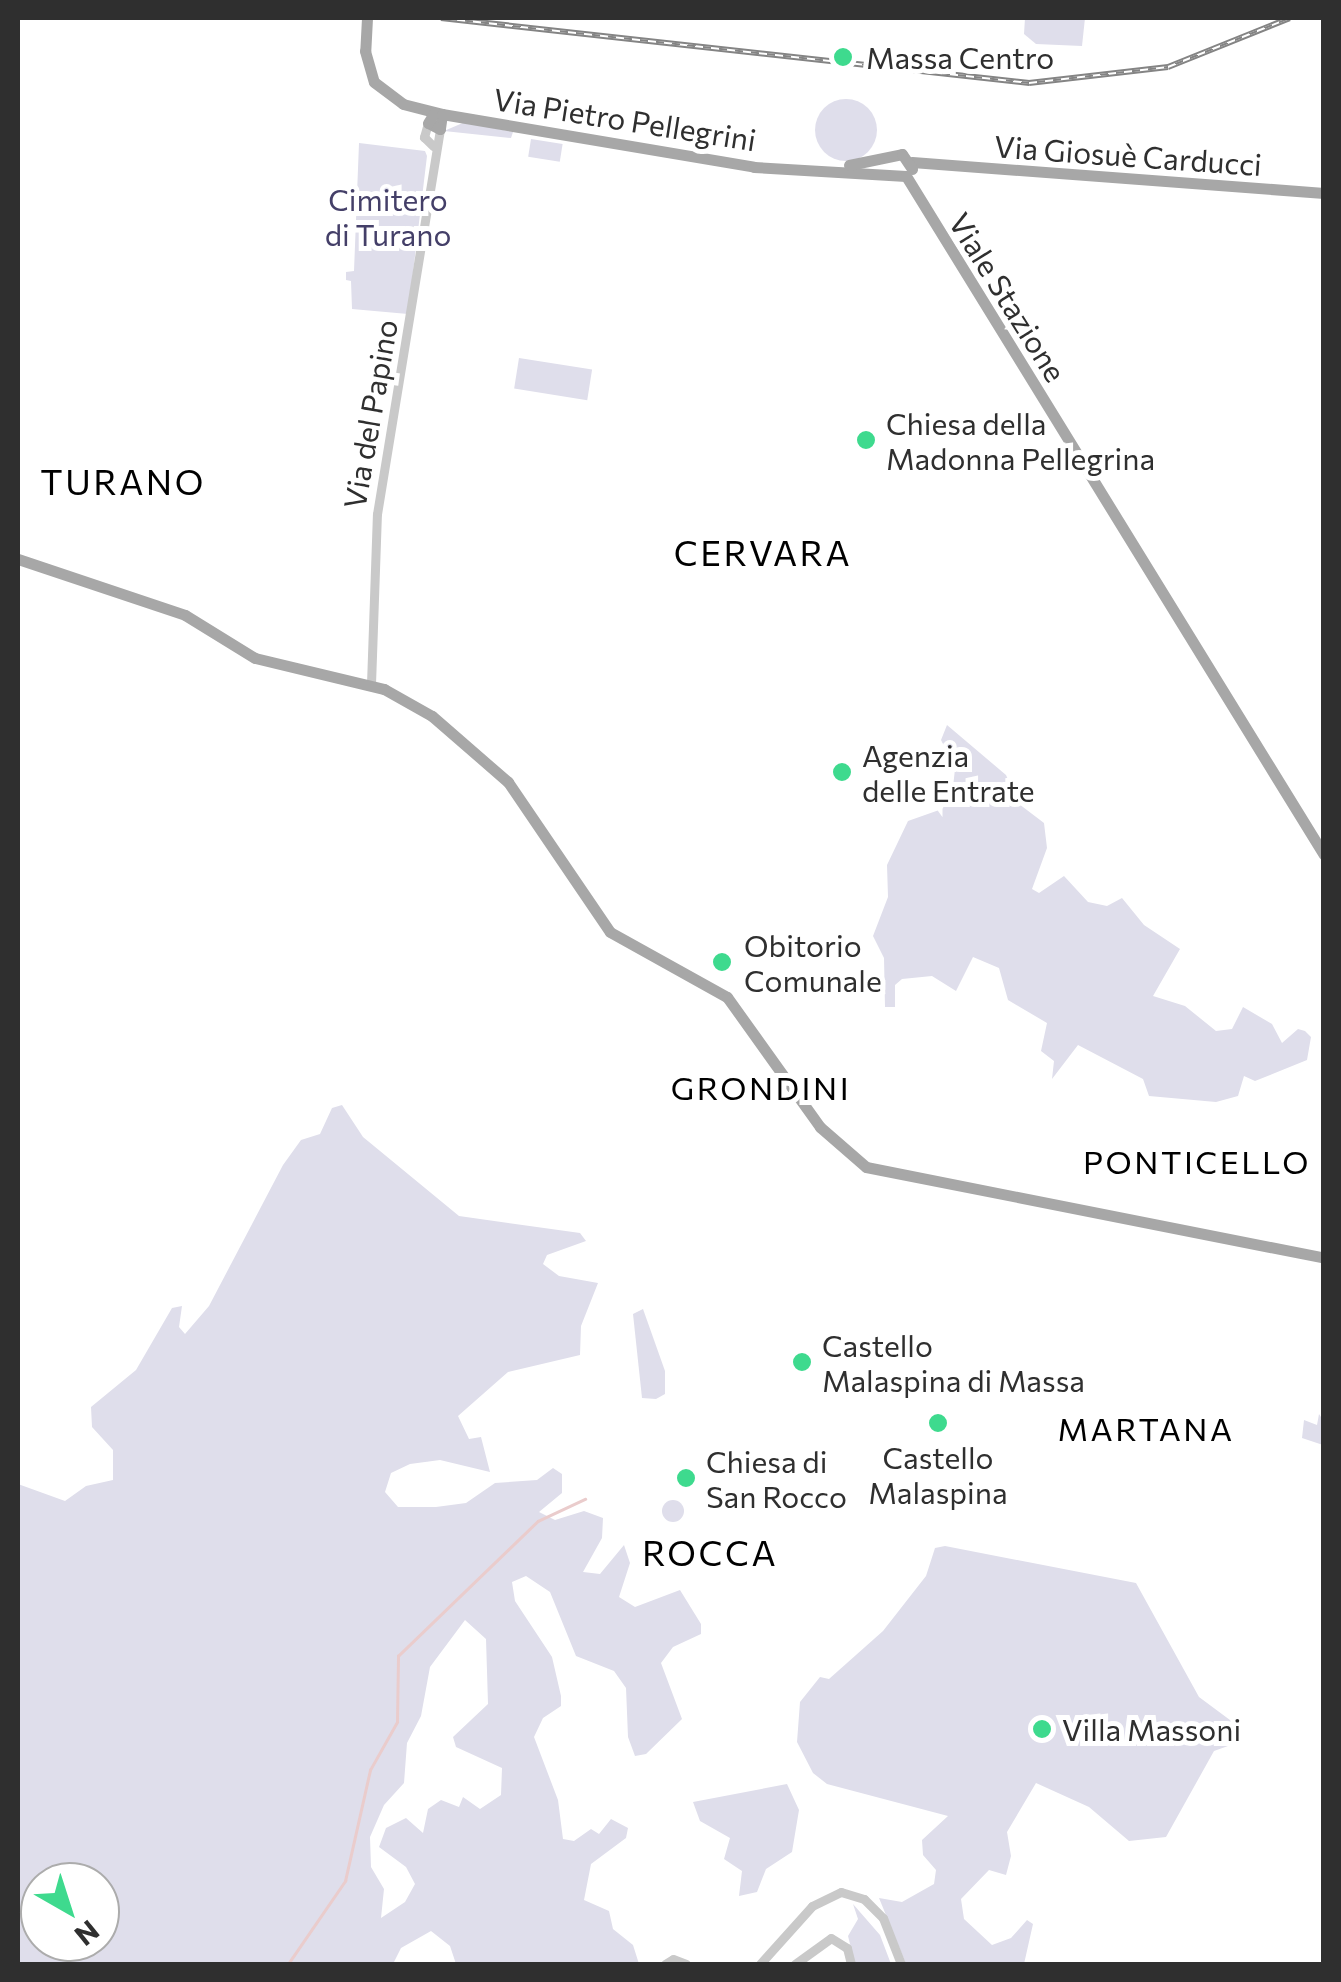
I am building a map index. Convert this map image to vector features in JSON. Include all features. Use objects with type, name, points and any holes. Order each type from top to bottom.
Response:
[{"type":"main road","name":"Via Pietro Pellegrini","points":[[367,18],[365,51],[374,82],[436,120],[462,118],[781,169],[891,166]]},
{"type":"main road","name":"Via Giosuè Carducci","points":[[891,166],[902,154],[929,168],[1324,193]]},
{"type":"main road","points":[[891,166],[906,176],[912,162]]},
{"type":"main road","name":"Viale Stazione","points":[[906,176],[1324,855]]},
{"type":"main road","points":[[18,559],[184,615],[255,658],[371,684],[432,716],[487,760],[518,796],[554,859],[625,946],[707,981],[727,996],[845,1154],[919,1182],[1324,1258]]},
{"type":"street","name":"Via del Papino","points":[[371,684],[376,514],[416,300],[436,120]]},
{"type":"street","points":[[760,1964],[812,1906],[841,1892],[874,1907],[902,1964]]},
{"type":"street","points":[[796,1964],[831,1938],[847,1948],[851,1964]]},
{"type":"street","points":[[665,1964],[672,1959],[686,1964]]},
{"type":"green space","points":[[1025,18],[1085,18],[1082,46],[1036,44],[1024,34]]},
{"type":"green space","points":[[846,99],[868,108],[877,130],[868,152],[846,161],[824,152],[815,130],[824,108]]},
{"type":"green space","points":[[465,122],[513,132],[511,138],[444,131]]},
{"type":"green space","points":[[531,139],[563,144],[560,162],[528,157]]},
{"type":"green space","name":"Cimitero di Turano","points":[[359,143],[425,151],[427,156],[408,314],[352,309],[351,281],[346,280],[346,272],[354,271]]},
{"type":"green space","points":[[519,358],[592,370],[587,400],[514,389]]},
{"type":"green space","points":[[947,725],[1006,775],[1019,804],[1044,823],[1047,848],[1032,889],[1039,893],[1064,876],[1088,902],[1107,906],[1122,898],[1144,925],[1180,949],[1153,996],[1185,1006],[1216,1031],[1232,1029],[1243,1007],[1272,1024],[1282,1043],[1298,1029],[1305,1031],[1311,1037],[1307,1060],[1255,1081],[1244,1076],[1238,1096],[1216,1102],[1149,1096],[1143,1079],[1078,1045],[1052,1079],[1054,1061],[1041,1051],[1047,1023],[1008,1000],[999,968],[973,957],[956,991],[932,976],[902,979],[895,985],[895,1007],[885,1007],[884,958],[873,936],[888,897],[887,865],[908,821],[942,809],[952,796],[955,769],[941,740]]},
{"type":"green space","points":[[342,1105],[363,1137],[459,1216],[580,1233],[586,1241],[547,1255],[543,1264],[559,1276],[598,1283],[581,1326],[580,1355],[508,1372],[458,1416],[469,1439],[481,1437],[490,1472],[440,1460],[410,1464],[391,1473],[385,1492],[398,1507],[466,1503],[495,1483],[537,1480],[553,1468],[562,1474],[562,1493],[539,1512],[555,1520],[584,1511],[603,1518],[602,1538],[583,1572],[600,1574],[624,1545],[630,1563],[619,1597],[635,1607],[680,1590],[701,1624],[701,1634],[673,1647],[661,1663],[682,1719],[646,1754],[635,1756],[628,1737],[626,1688],[614,1671],[576,1656],[550,1592],[526,1576],[512,1582],[515,1601],[552,1657],[561,1696],[561,1706],[543,1718],[534,1737],[558,1800],[563,1839],[574,1841],[591,1829],[599,1834],[611,1819],[628,1828],[626,1838],[591,1864],[584,1900],[609,1911],[613,1929],[633,1945],[639,1964],[456,1964],[450,1946],[431,1931],[401,1948],[393,1964],[18,1964],[18,1484],[65,1501],[86,1486],[113,1480],[113,1450],[92,1427],[91,1407],[136,1370],[172,1308],[182,1306],[179,1327],[185,1334],[209,1306],[283,1165],[301,1140],[320,1134],[332,1108]],"holes":[[[465,1620],[486,1639],[488,1704],[453,1737],[456,1747],[502,1768],[501,1795],[480,1809],[463,1797],[459,1807],[441,1800],[428,1809],[423,1833],[406,1818],[386,1828],[379,1847],[406,1867],[415,1884],[405,1902],[381,1918],[384,1889],[371,1867],[370,1837],[384,1805],[404,1783],[407,1743],[421,1716],[430,1667]]]},
{"type":"green space","points":[[643,1309],[665,1371],[665,1394],[656,1399],[642,1398],[633,1314]]},
{"type":"green space","points":[[1319,1414],[1323,1420],[1323,1445],[1302,1438],[1304,1420],[1317,1425]]},
{"type":"green space","points":[[669,1500],[677,1500],[684,1511],[677,1522],[669,1522],[662,1515],[662,1507]]},
{"type":"green space","points":[[945,1546],[1136,1583],[1199,1697],[1234,1723],[1228,1746],[1214,1751],[1166,1837],[1129,1841],[1089,1807],[1036,1783],[1007,1832],[1011,1856],[1006,1875],[989,1870],[961,1899],[964,1919],[992,1945],[1011,1938],[1027,1920],[1033,1924],[1024,1964],[906,1964],[879,1898],[902,1902],[934,1884],[936,1870],[923,1855],[922,1840],[948,1816],[827,1784],[813,1773],[797,1742],[800,1702],[820,1677],[829,1679],[883,1631],[926,1576],[935,1548]]},
{"type":"green space","points":[[787,1784],[799,1810],[792,1852],[766,1869],[757,1892],[739,1896],[742,1871],[724,1859],[730,1838],[700,1821],[693,1802]]},
{"type":"green space","points":[[853,1904],[880,1935],[891,1964],[855,1964],[848,1936],[858,1919]]},
{"type":"waterway","points":[[288,1964],[345,1881],[370,1770],[397,1722],[398,1656],[538,1521],[585,1499]]},
{"type":"railway","points":[[441,18],[1029,83],[1168,67],[1290,18]]},
{"type":"place","name":"Massa Centro","points":[[843,57]]},
{"type":"place","name":"Chiesa della Madonna Pellegrina","points":[[866,440]]},
{"type":"place","name":"Agenzia delle Entrate","points":[[842,772]]},
{"type":"place","name":"Obitorio Comunale","points":[[722,962]]},
{"type":"place","name":"Castello Malaspina di Massa","points":[[802,1362]]},
{"type":"place","name":"Castello Malaspina","points":[[938,1423]]},
{"type":"place","name":"Chiesa di San Rocco","points":[[686,1478]]},
{"type":"place","name":"Villa Massoni","points":[[1042,1729]]},
{"type":"district","name":"TURANO","points":[[123,481]]},
{"type":"district","name":"CERVARA","points":[[763,552]]},
{"type":"district","name":"GRONDINI","points":[[761,1087]]},
{"type":"district","name":"PONTICELLO","points":[[1197,1161]]},
{"type":"district","name":"MARTANA","points":[[1146,1428]]},
{"type":"district","name":"ROCCA","points":[[710,1552]]}]
